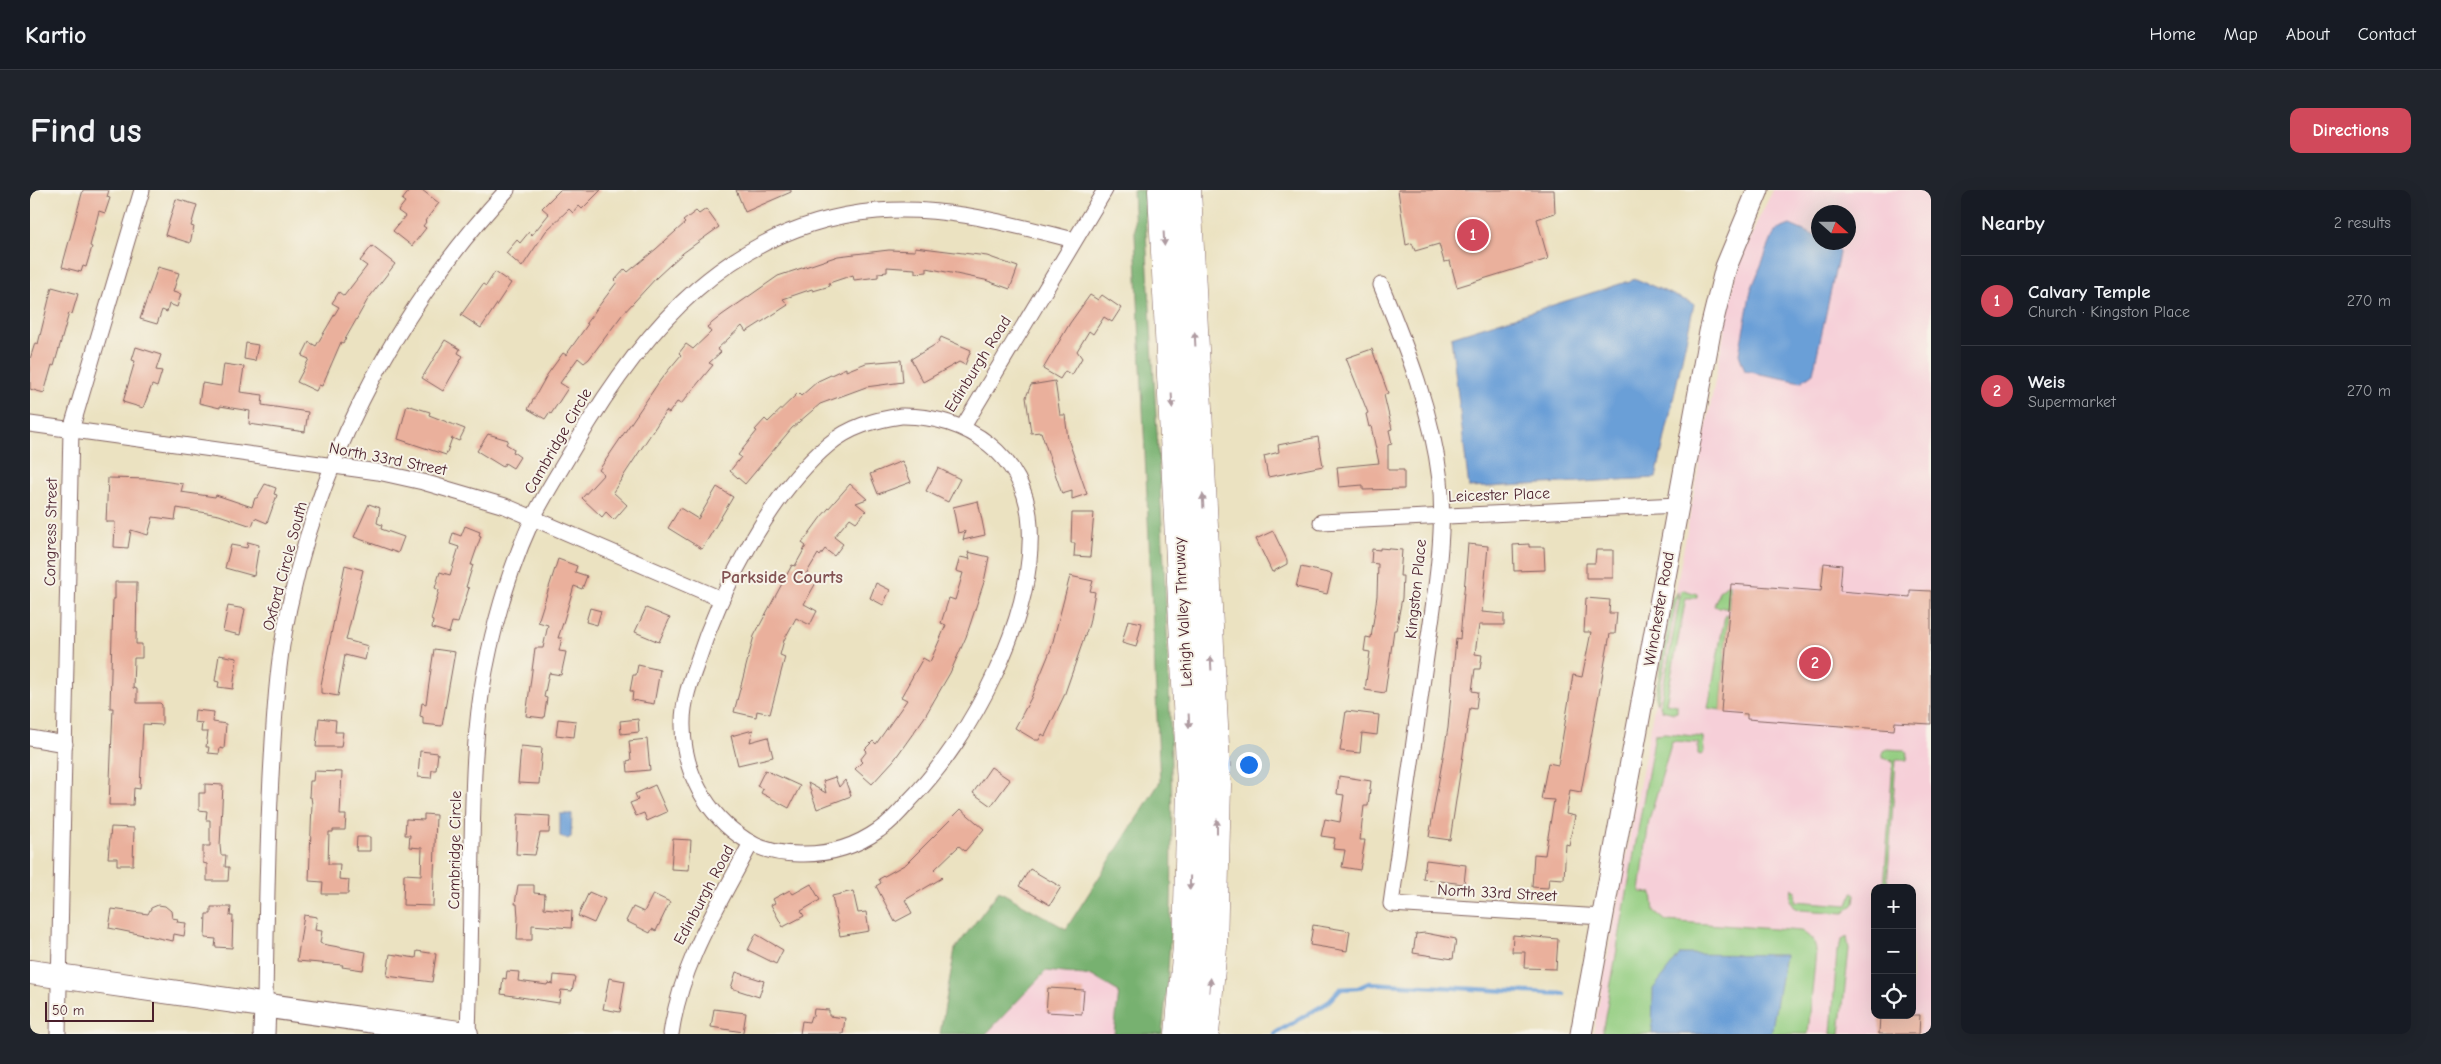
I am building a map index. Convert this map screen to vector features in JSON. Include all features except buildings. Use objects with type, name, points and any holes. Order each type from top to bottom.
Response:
[{"type":"highway","name":"Lehigh Valley Thruway","points":[[1162,190],[1191,786],[1188,946],[1179,1034]]},
{"type":"highway","name":"Lehigh Valley Thruway","points":[[1187,190],[1217,785],[1214,929],[1205,1034]]},
{"type":"main road","points":[[30,972],[467,1034]]},
{"type":"street","name":"Congress Street","points":[[58,1034],[71,430],[142,190]]},
{"type":"street","name":"Oxford Circle South","points":[[264,1005],[269,813],[276,690],[290,602],[302,558],[332,466],[355,413],[396,337],[427,289],[507,190]]},
{"type":"street","name":"Edinburgh Road","points":[[671,1034],[674,1008],[683,977],[696,947],[751,844],[718,818],[704,800],[687,762],[684,739],[685,702],[691,680],[721,599],[756,535],[776,504],[799,476],[834,440],[857,426],[879,419],[901,416],[937,418],[963,426],[1104,190]]},
{"type":"street","name":"Winchester Road","points":[[1581,1034],[1717,299],[1737,236],[1758,190]]},
{"type":"street","name":"Cambridge Circle","points":[[467,1034],[474,764],[478,718],[495,627],[508,582],[533,518],[598,406],[636,351],[706,281],[748,251],[809,224],[876,211],[910,209],[944,211],[978,216],[1074,240]]},
{"type":"street","name":"Kingston Place","points":[[1382,285],[1413,363],[1428,412],[1435,446],[1442,515],[1430,630],[1391,904]]},
{"type":"street","name":"North 33rd Street","points":[[30,424],[332,466],[423,482],[468,494],[533,518],[721,599]]},
{"type":"street","points":[[751,844],[789,854],[811,854],[845,848],[880,830],[928,782],[955,746],[982,700],[1002,658],[1017,614],[1030,545],[1030,524],[1020,484],[1010,466],[980,437],[963,426]]},
{"type":"street","name":"Leicester Place","points":[[1321,522],[1678,505]]},
{"type":"street","points":[[30,738],[65,744]]},
{"type":"street","name":"North 33rd Street","points":[[1391,904],[1602,916]]},
{"type":"street","points":[[264,1005],[264,1034]]},
{"type":"shaded area","points":[[1773,190],[1931,190],[1931,1034],[1593,1034],[1737,271],[1757,222]]},
{"type":"shaded area","points":[[1046,971],[1092,976],[1120,992],[1114,1034],[986,1034]]},
{"type":"green space","points":[[1133,190],[1144,190],[1168,650],[1172,875],[1169,954],[1162,1034],[1114,1034],[1119,992],[1092,976],[1046,971],[986,1034],[940,1034],[955,949],[999,891],[1066,929],[1160,782]]},
{"type":"green space","points":[[1729,583],[1729,609],[1714,606],[1719,591]]},
{"type":"green space","points":[[1684,590],[1697,594],[1697,598],[1686,598],[1666,703],[1677,705],[1677,712],[1674,713],[1662,710],[1660,705],[1681,591]]},
{"type":"green space","points":[[1678,592],[1657,703],[1655,698],[1673,598]]},
{"type":"green space","points":[[1725,615],[1728,616],[1721,710],[1708,708]]},
{"type":"green space","points":[[1665,733],[1703,737],[1704,752],[1701,755],[1698,754],[1698,743],[1672,741],[1649,820],[1640,892],[1652,893],[1654,911],[1666,921],[1801,931],[1809,937],[1815,944],[1816,951],[1808,1034],[1602,1034],[1655,734]]},
{"type":"green space","points":[[1887,749],[1905,750],[1908,753],[1907,760],[1896,760],[1887,884],[1884,884],[1893,761],[1883,758],[1883,751]]},
{"type":"green space","points":[[1792,888],[1796,891],[1795,901],[1848,905],[1852,892],[1855,894],[1854,904],[1844,913],[1801,910],[1796,908],[1790,900]]},
{"type":"green space","points":[[1847,937],[1849,949],[1840,1034],[1831,1034],[1837,951],[1842,940]]},
{"type":"water","points":[[1790,225],[1811,234],[1811,250],[1838,250],[1839,253],[1813,373],[1801,382],[1745,371],[1739,354],[1751,290],[1775,231]]},
{"type":"water","points":[[1636,279],[1694,304],[1656,478],[1469,488],[1451,337]]},
{"type":"water","points":[[560,814],[572,814],[571,837],[567,839],[560,836]]},
{"type":"water","points":[[1680,954],[1785,955],[1771,1034],[1652,1034],[1653,989]]},
{"type":"waterway","points":[[1274,1034],[1327,1003],[1340,989],[1358,988],[1369,983],[1564,994]]},
{"type":"place","name":"Calvary Temple","points":[[1473,235]]},
{"type":"place","name":"Weis","points":[[1815,663]]},
{"type":"district","name":"Parkside Courts","points":[[782,577]]}]
